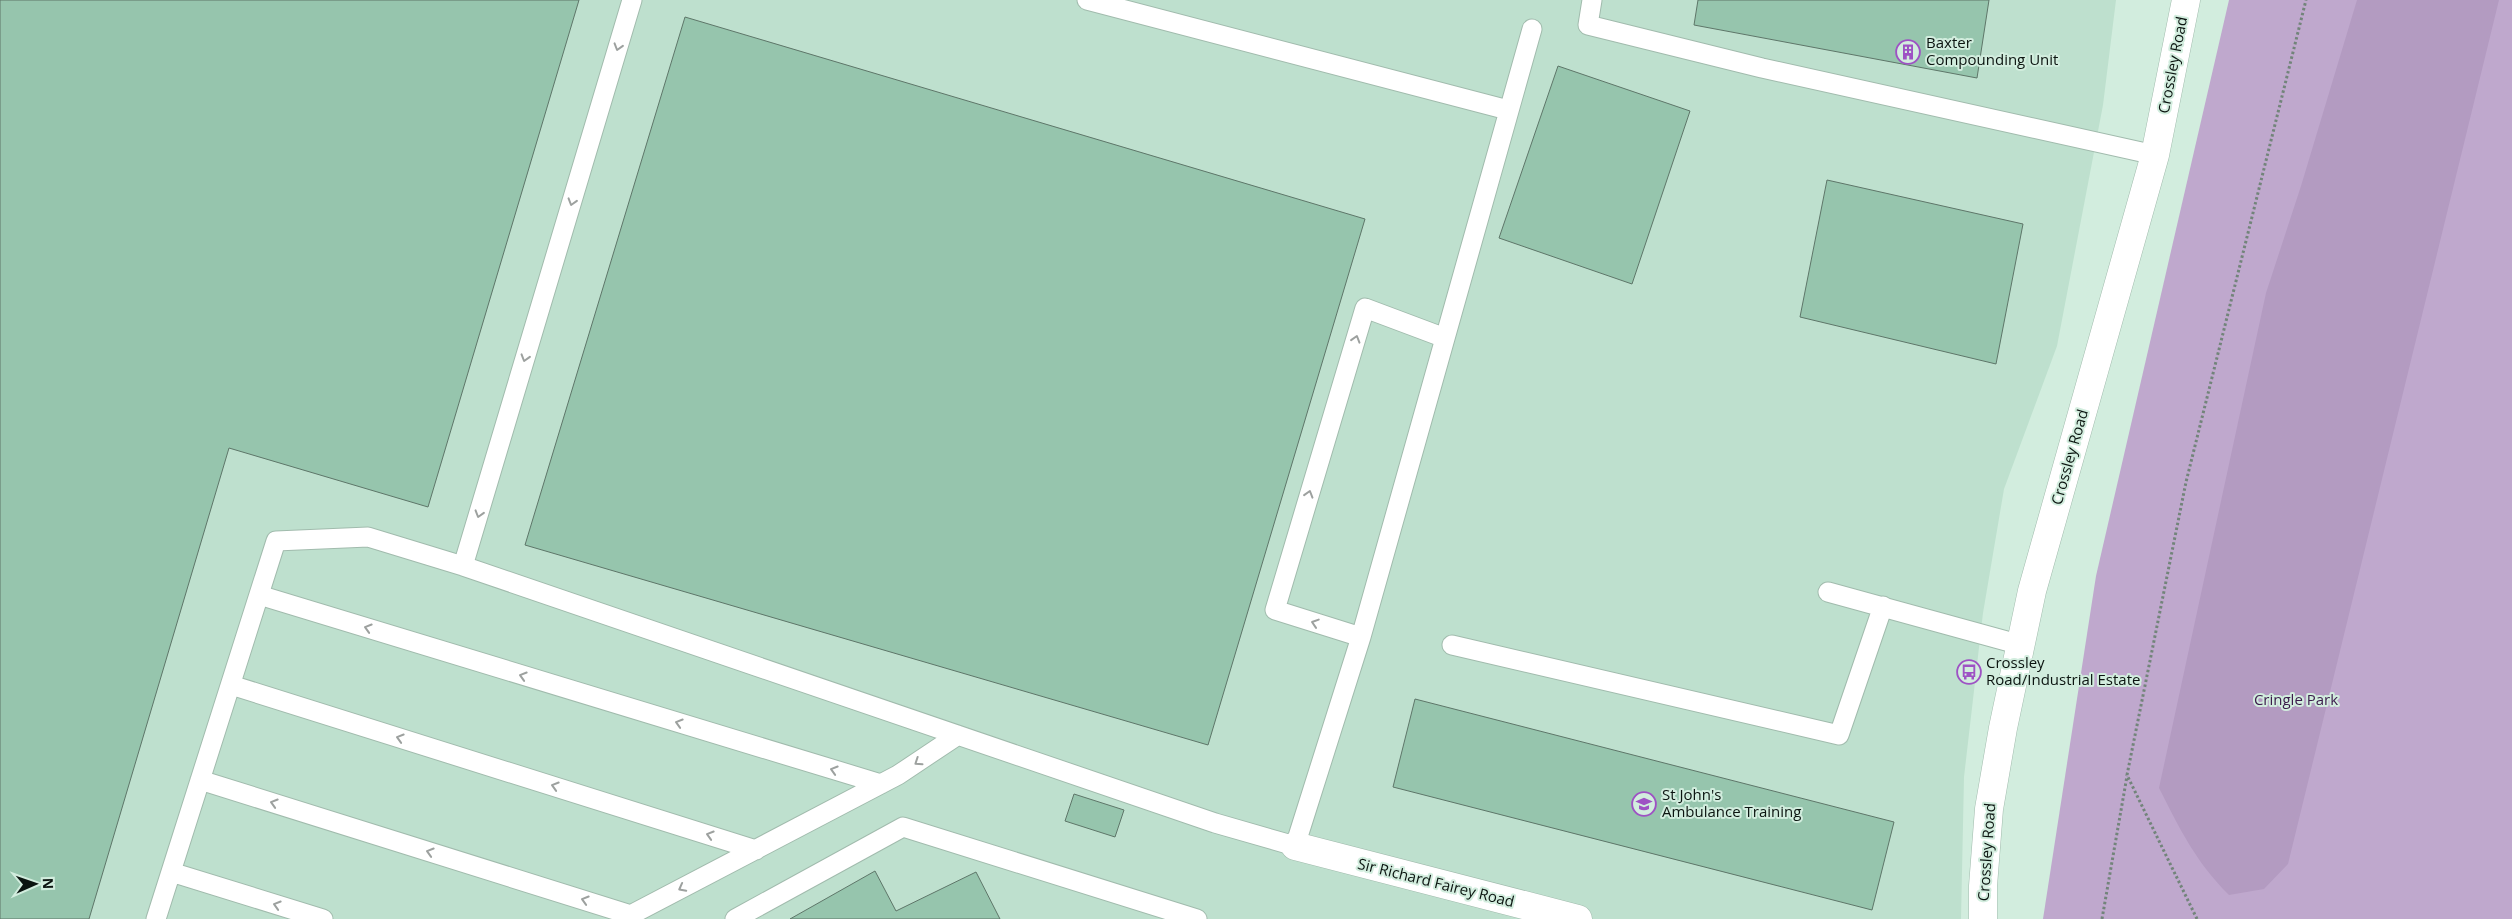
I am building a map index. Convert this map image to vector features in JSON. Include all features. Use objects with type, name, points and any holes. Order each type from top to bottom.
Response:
[{"type":"street","name":"Crossley Road","points":[[1984,919],[1983,886],[1988,809],[2032,591],[2155,155],[2186,0]]},
{"type":"street","name":"Sir Richard Fairey Road","points":[[1295,846],[1578,919]]},
{"type":"lane","points":[[463,566],[632,0]]},
{"type":"lane","points":[[1087,0],[1508,110]]},
{"type":"lane","points":[[1592,0],[1588,25],[1762,68],[2155,155]]},
{"type":"lane","points":[[156,919],[276,541],[368,537],[463,566],[1215,823],[1295,846],[1362,638],[1532,29]]},
{"type":"lane","points":[[1362,638],[1275,610],[1365,308],[1445,338]]},
{"type":"lane","points":[[1828,592],[2021,645]]},
{"type":"lane","points":[[259,595],[881,784]]},
{"type":"lane","points":[[1452,645],[1839,735],[1883,606]]},
{"type":"lane","points":[[230,685],[756,850]]},
{"type":"lane","points":[[200,780],[627,917],[881,784],[958,735]]},
{"type":"lane","points":[[735,919],[903,827],[1197,919]]},
{"type":"lane","points":[[171,872],[323,919]]},
{"type":"path","points":[[2102,919],[2127,775],[2186,482],[2306,0]]},
{"type":"path","points":[[2127,775],[2197,919]]},
{"type":"shaded area","points":[[0,0],[2116,0],[2103,105],[2057,346],[2004,489],[1983,613],[1964,777],[1961,919],[0,919]]},
{"type":"green space","name":"Cringle Park","points":[[2229,0],[2512,0],[2512,919],[2043,919],[2096,576]]},
{"type":"green space","points":[[2357,0],[2499,0],[2288,864],[2264,889],[2229,895],[2197,857],[2159,788],[2266,293],[2301,186]]},
{"type":"building","points":[[0,0],[579,0],[428,507],[229,448],[89,919],[0,919]]},
{"type":"building","name":"Baxter Compounding Unit","points":[[1698,0],[1989,0],[1977,78],[1694,25]]},
{"type":"building","points":[[685,17],[1365,219],[1208,745],[525,545]]},
{"type":"building","points":[[1558,66],[1690,111],[1632,284],[1499,238]]},
{"type":"building","points":[[1827,180],[2023,224],[1996,364],[1800,317]]},
{"type":"building","name":"St John's Ambulance Training","points":[[1415,699],[1894,822],[1872,910],[1393,787]]},
{"type":"building","points":[[1074,794],[1124,810],[1115,837],[1065,821]]},
{"type":"building","points":[[875,871],[896,911],[976,872],[1000,919],[790,919]]},
{"type":"place","name":"Baxter Compounding Unit","points":[[1908,52]]},
{"type":"place","name":"Crossley Road/Industrial Estate","points":[[1969,672]]},
{"type":"place","name":"St John's Ambulance Training","points":[[1644,804]]}]
